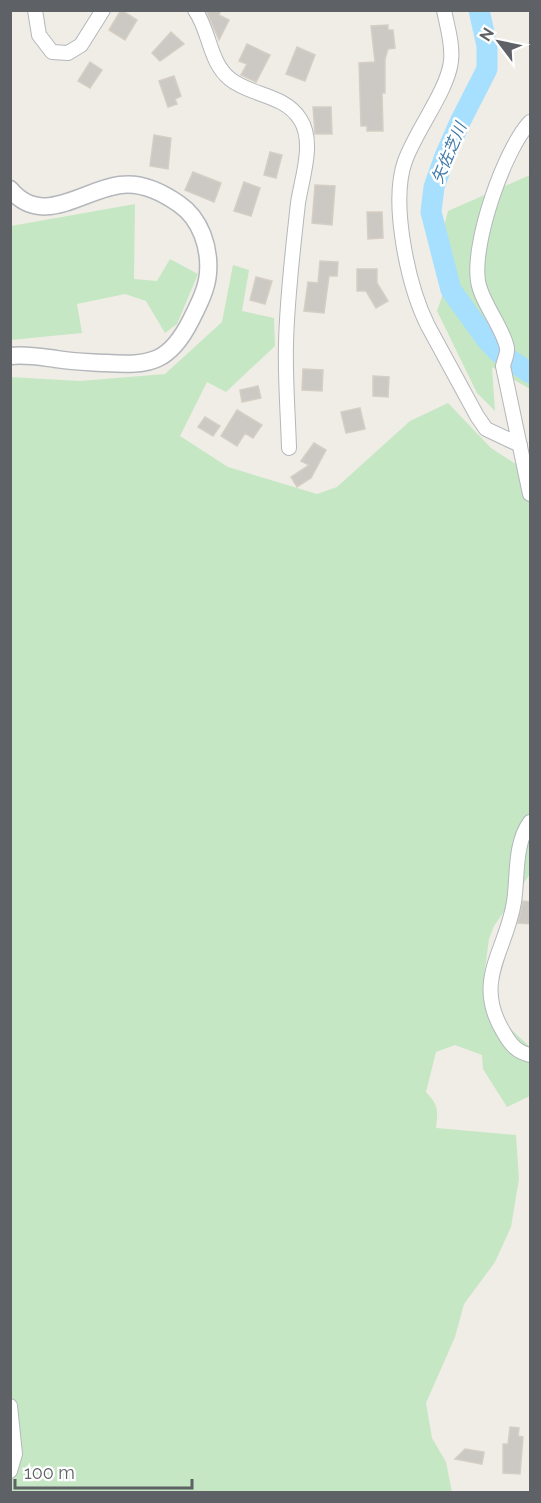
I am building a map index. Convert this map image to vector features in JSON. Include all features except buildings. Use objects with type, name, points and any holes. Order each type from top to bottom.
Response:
[{"type":"street","points":[[35,10],[39,35],[52,52],[68,53],[81,45],[103,10]]},
{"type":"street","points":[[195,10],[216,60],[226,74],[243,87],[287,105],[299,117],[307,133],[292,258],[286,344],[290,448]]},
{"type":"street","points":[[444,10],[451,60],[447,79],[412,143],[404,163],[398,194],[400,222],[409,267],[428,326],[486,429],[520,445]]},
{"type":"street","points":[[531,122],[524,129],[499,177],[480,245],[478,281],[508,350],[503,366],[531,494]]},
{"type":"street","points":[[10,189],[16,197],[33,206],[51,207],[94,191],[122,185],[145,187],[166,195],[183,206],[207,242],[208,273],[200,302],[182,338],[165,354],[146,364],[10,356]]},
{"type":"street","points":[[531,822],[521,840],[510,925],[497,952],[489,992],[492,1009],[508,1040],[519,1053],[531,1055]]},
{"type":"street","points":[[10,1406],[15,1454],[10,1470]]},
{"type":"green space","points":[[530,175],[530,389],[492,367],[495,411],[477,393],[437,311],[450,274],[443,230],[448,211]]},
{"type":"green space","points":[[135,204],[134,279],[157,281],[170,259],[198,274],[177,324],[165,333],[146,301],[125,294],[77,304],[82,333],[11,340],[11,226]]},
{"type":"green space","points":[[233,265],[249,270],[242,311],[274,318],[275,346],[226,392],[207,382],[180,436],[228,467],[317,494],[337,487],[410,421],[448,403],[491,448],[530,473],[530,874],[494,926],[489,939],[483,984],[489,1009],[530,1047],[530,1096],[507,1107],[483,1069],[482,1055],[455,1045],[436,1052],[426,1092],[437,1108],[436,1128],[516,1135],[519,1179],[511,1227],[495,1262],[464,1304],[455,1337],[426,1403],[432,1438],[446,1462],[452,1492],[11,1492],[10,377],[80,381],[165,374],[222,322]]},
{"type":"waterway","name":"矢佐芝川","points":[[479,10],[487,46],[487,69],[445,156],[434,187],[431,212],[451,290],[497,351],[530,373]]}]
